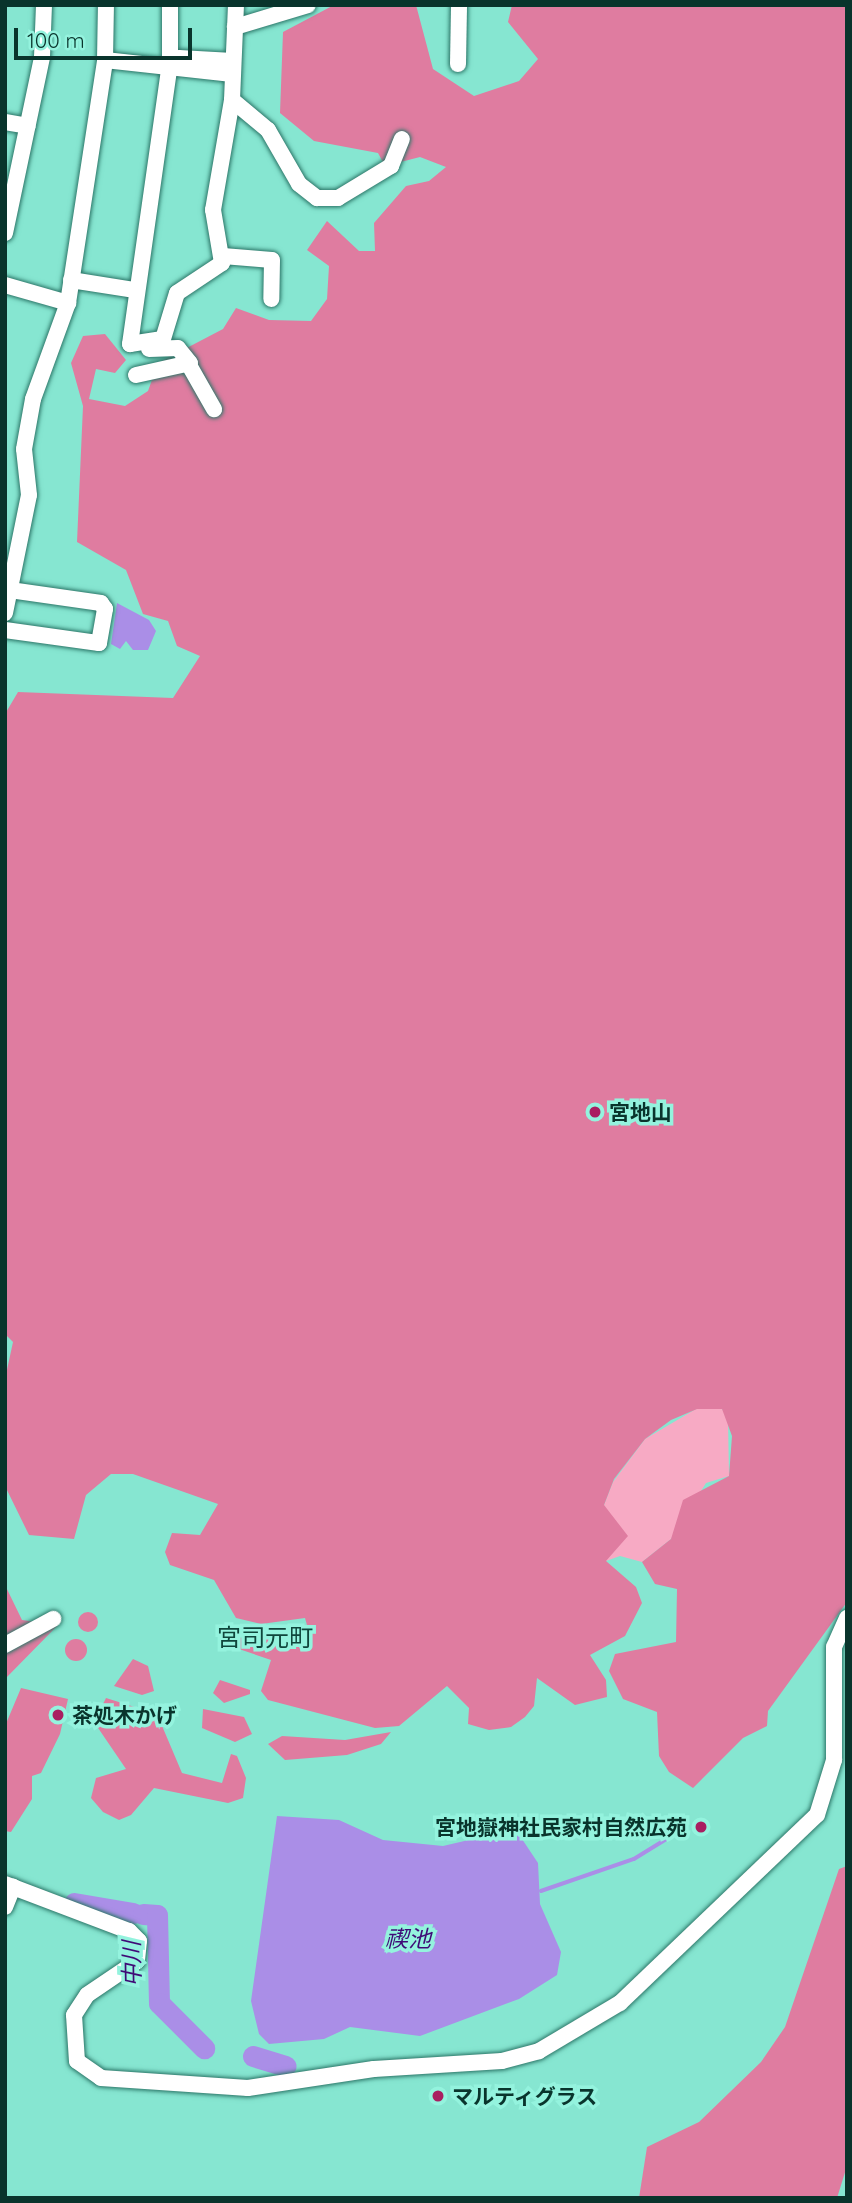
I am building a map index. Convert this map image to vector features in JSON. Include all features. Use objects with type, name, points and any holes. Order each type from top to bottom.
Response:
[{"type":"street","points":[[5,233],[27,126],[44,5]]},
{"type":"street","points":[[5,612],[29,495],[24,449],[33,398],[68,303],[104,60],[106,5]]},
{"type":"street","points":[[170,5],[170,63],[135,290],[130,344],[131,352],[178,348],[214,409]]},
{"type":"street","points":[[130,344],[163,340],[177,293],[217,270],[223,256],[214,211],[232,100],[236,5]]},
{"type":"street","points":[[235,27],[308,5]]},
{"type":"street","points":[[458,64],[459,5]]},
{"type":"street","points":[[104,60],[170,63],[180,71],[233,67]]},
{"type":"street","points":[[232,100],[268,130],[299,184],[317,198],[338,198],[391,166],[402,139]]},
{"type":"street","points":[[5,122],[27,126]]},
{"type":"street","points":[[223,256],[272,260],[271,299]]},
{"type":"street","points":[[71,280],[135,290]]},
{"type":"street","points":[[5,285],[68,303]]},
{"type":"street","points":[[136,375],[189,365]]},
{"type":"street","points":[[5,631],[99,643],[104,610],[101,603],[10,590]]},
{"type":"street","points":[[5,1907],[9,1885],[130,1931],[139,1941],[137,1961],[87,1994],[74,2015],[77,2061],[93,2075],[150,2086],[248,2088],[374,2069],[502,2061],[573,2036],[673,1955],[817,1815],[840,1763],[834,1647],[847,1618]]},
{"type":"street","points":[[5,1645],[53,1619]]},
{"type":"shaded area","points":[[334,5],[416,5],[433,69],[474,96],[519,81],[538,59],[508,22],[512,5],[847,5],[847,1602],[768,1711],[767,1726],[743,1738],[693,1788],[669,1772],[659,1756],[657,1712],[623,1699],[609,1671],[615,1654],[676,1642],[677,1589],[655,1584],[642,1562],[671,1539],[683,1500],[729,1476],[732,1436],[722,1409],[697,1409],[671,1420],[645,1439],[614,1479],[604,1505],[628,1536],[606,1561],[636,1587],[642,1603],[625,1636],[590,1655],[606,1680],[607,1697],[575,1705],[537,1678],[534,1706],[525,1717],[511,1727],[489,1730],[468,1724],[469,1708],[447,1686],[399,1726],[375,1728],[268,1700],[261,1691],[271,1660],[236,1648],[231,1637],[302,1641],[310,1636],[305,1618],[261,1624],[236,1618],[214,1580],[170,1565],[165,1552],[172,1533],[200,1535],[218,1504],[133,1474],[111,1474],[86,1495],[74,1539],[29,1535],[5,1486],[5,1379],[13,1342],[5,1334],[5,714],[18,692],[173,698],[200,656],[177,646],[168,621],[143,614],[126,570],[77,542],[83,406],[71,363],[83,336],[105,334],[126,360],[115,373],[96,369],[89,399],[125,406],[148,391],[158,363],[223,329],[236,308],[269,320],[311,321],[327,299],[329,266],[307,250],[327,221],[359,251],[375,251],[374,223],[406,186],[429,181],[446,167],[420,157],[385,166],[378,153],[314,141],[280,113],[283,32]]},
{"type":"shaded area","points":[[696,1409],[722,1409],[728,1419],[729,1476],[706,1483],[671,1539],[642,1562],[620,1556],[606,1561],[611,1548],[604,1505],[613,1482],[645,1439]]},
{"type":"shaded area","points":[[5,1585],[22,1620],[58,1625],[5,1679]]},
{"type":"shaded area","points":[[88,1612],[95,1615],[98,1622],[95,1629],[88,1632],[81,1629],[78,1622],[81,1615]]},
{"type":"shaded area","points":[[76,1639],[84,1642],[87,1650],[84,1658],[76,1661],[68,1658],[65,1650],[68,1642]]},
{"type":"shaded area","points":[[133,1659],[148,1666],[154,1691],[142,1695],[114,1686]]},
{"type":"shaded area","points":[[220,1680],[250,1690],[250,1694],[224,1703],[213,1693]]},
{"type":"shaded area","points":[[21,1688],[68,1699],[60,1734],[41,1773],[32,1776],[32,1799],[11,1832],[5,1831],[5,1726]]},
{"type":"shaded area","points":[[106,1698],[157,1714],[182,1773],[222,1783],[231,1754],[237,1756],[246,1778],[243,1798],[228,1803],[154,1788],[131,1815],[119,1820],[103,1812],[91,1798],[96,1778],[126,1769],[94,1722]]},
{"type":"shaded area","points":[[203,1709],[244,1717],[252,1734],[235,1742],[202,1728]]},
{"type":"shaded area","points":[[391,1732],[381,1744],[347,1755],[285,1760],[268,1744],[282,1736],[345,1740]]},
{"type":"shaded area","points":[[847,1866],[847,2166],[837,2198],[639,2198],[647,2147],[699,2122],[761,2062],[785,2027],[839,1869]]},
{"type":"water","points":[[117,603],[149,620],[156,631],[148,650],[133,650],[126,641],[120,649],[111,644]]},
{"type":"water","name":"禊池","points":[[277,1816],[339,1820],[383,1840],[443,1846],[490,1835],[520,1836],[538,1863],[540,1904],[561,1952],[557,1975],[519,1999],[420,2036],[350,2027],[324,2039],[269,2044],[259,2034],[251,2001]]},
{"type":"waterway","points":[[541,1891],[634,1859],[686,1827]]},
{"type":"waterway","points":[[74,1903],[133,1913]]},
{"type":"waterway","name":"中川","points":[[143,1914],[157,1915],[159,2003],[204,2048]]},
{"type":"waterway","name":"中川","points":[[253,2056],[285,2066]]},
{"type":"place","name":"宮地山","points":[[595,1112]]},
{"type":"place","name":"茶処木かげ","points":[[58,1715]]},
{"type":"place","name":"宮地嶽神社民家村自然広苑","points":[[701,1827]]},
{"type":"place","name":"マルティグラス","points":[[438,2096]]},
{"type":"district","name":"宮司元町","points":[[265,1638]]}]
